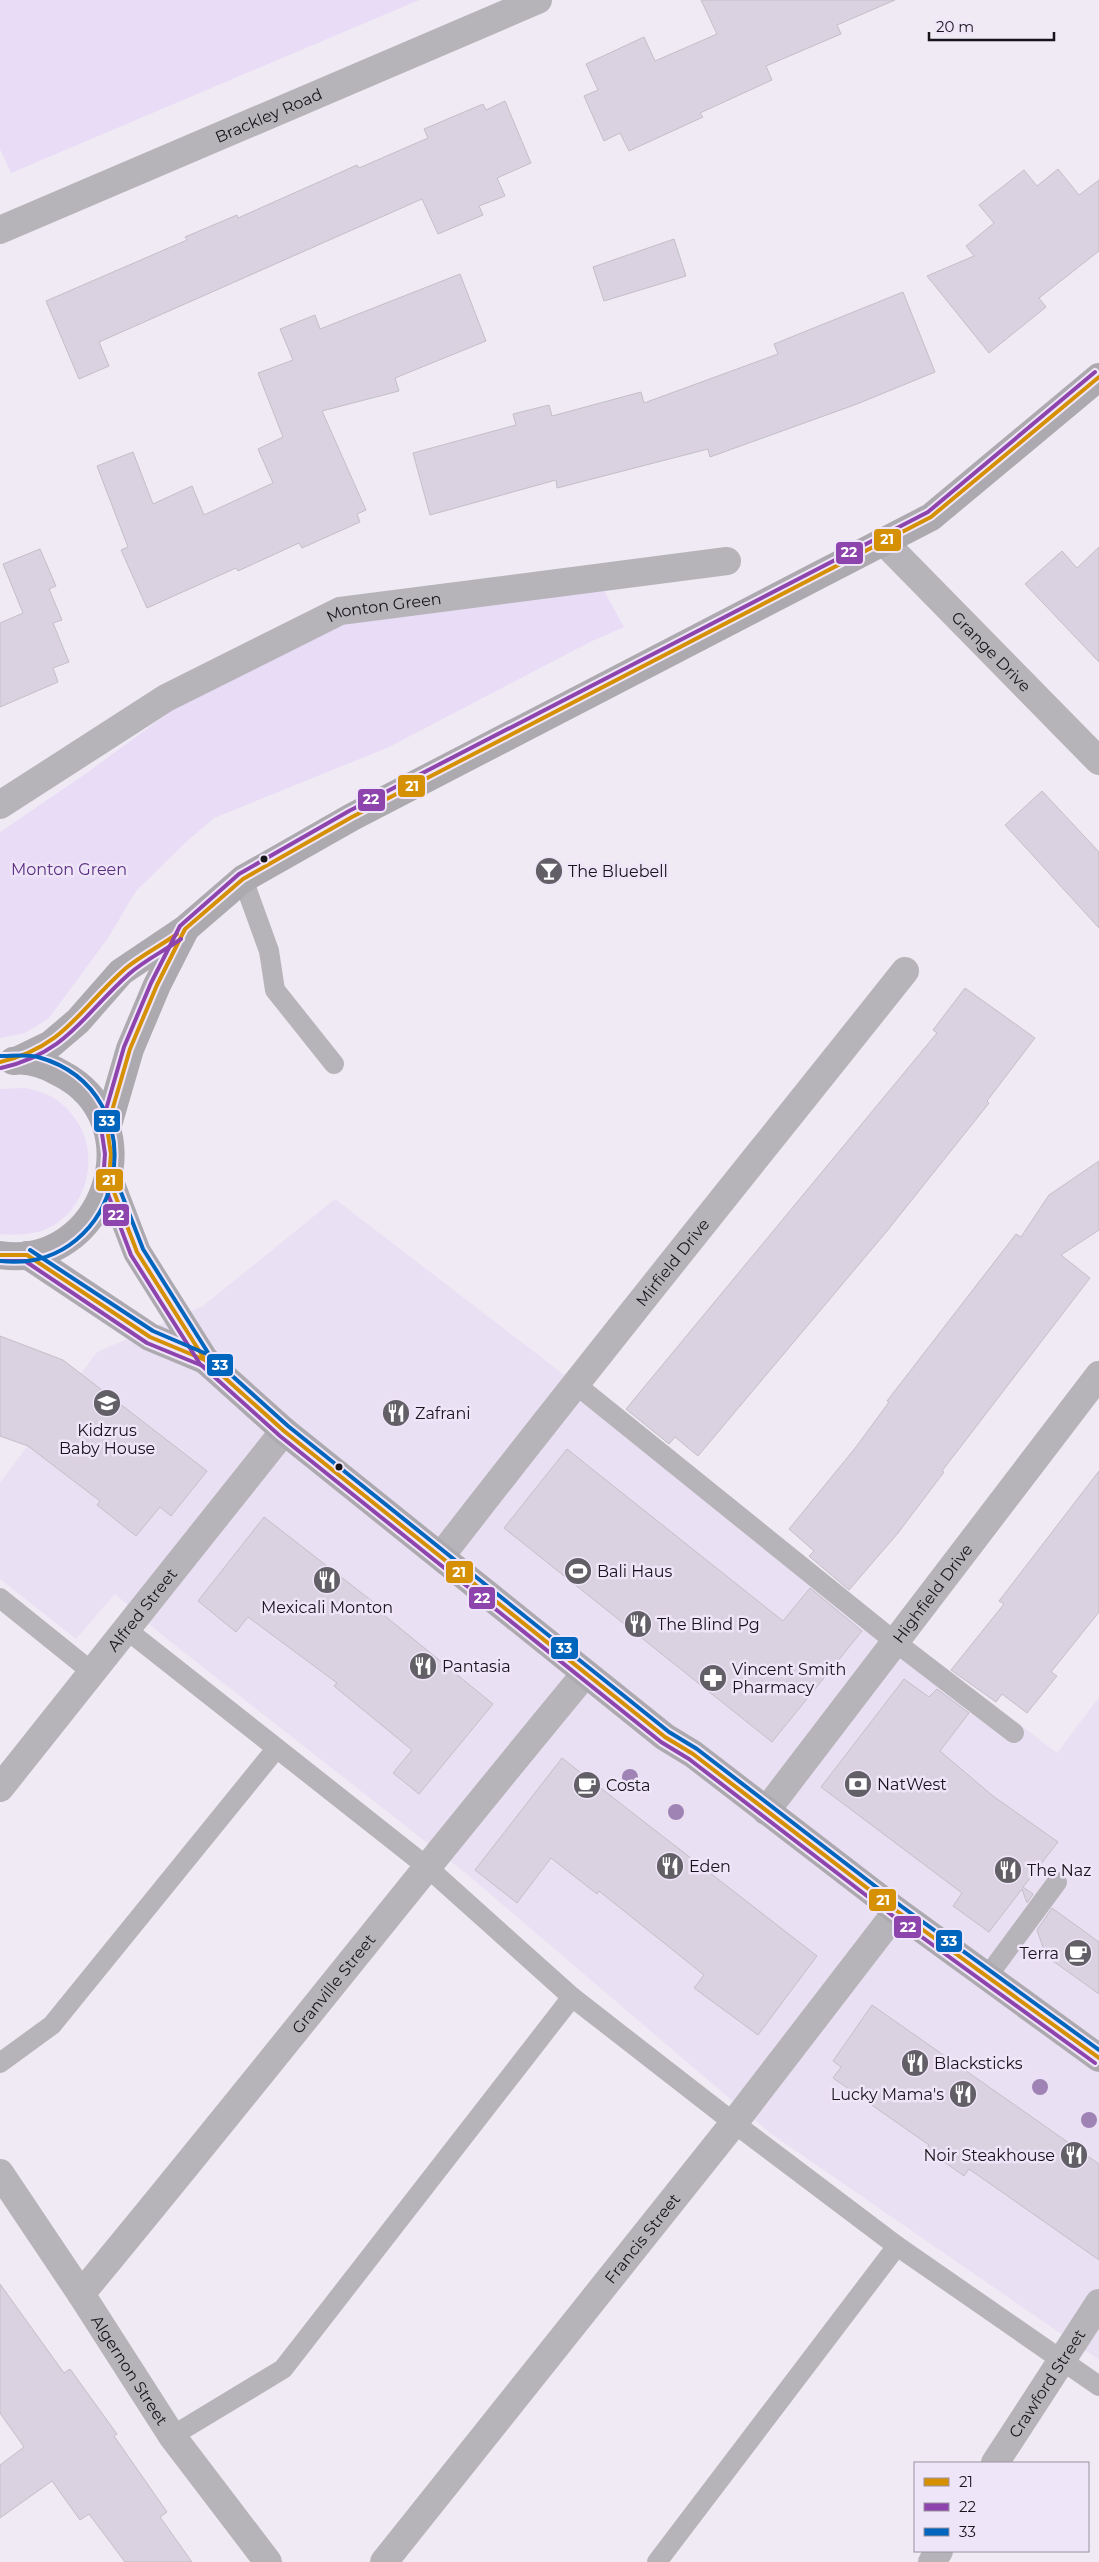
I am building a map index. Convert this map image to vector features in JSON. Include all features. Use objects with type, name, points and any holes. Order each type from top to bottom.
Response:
[{"type":"main road","points":[[9,1061],[51,1044],[78,1021],[121,972],[185,929],[243,879],[352,817],[886,543],[931,517],[1099,377]]},
{"type":"main road","points":[[107,1128],[130,1049],[157,985],[185,929]]},
{"type":"main road","points":[[0,1255],[27,1255],[56,1247],[80,1230],[98,1207],[109,1180],[111,1154],[107,1128],[93,1101],[71,1078],[43,1064],[9,1061]]},
{"type":"main road","points":[[109,1180],[137,1252],[205,1360],[284,1431],[665,1737],[693,1754],[897,1911],[1099,2058]]},
{"type":"main road","points":[[27,1255],[150,1337],[205,1360]]},
{"type":"street","name":"Brackley Road","points":[[0,230],[538,0]]},
{"type":"street","name":"Grange Drive","points":[[886,543],[1099,761]]},
{"type":"street","name":"Monton Green","points":[[0,805],[166,698],[340,611],[727,561]]},
{"type":"street","name":"Mirfield Drive","points":[[441,1556],[574,1383],[905,971]]},
{"type":"street","name":"Highfield Drive","points":[[766,1811],[1099,1375]]},
{"type":"street","name":"Alfred Street","points":[[0,1788],[284,1431]]},
{"type":"street","name":"Granville Street","points":[[81,2294],[249,2090],[426,1866],[585,1674]]},
{"type":"street","name":"Francis Street","points":[[384,2562],[734,2123],[897,1911]]},
{"type":"street","name":"Algernon Street","points":[[0,2173],[81,2294],[172,2436],[268,2562]]},
{"type":"street","name":"Crawford Street","points":[[997,2462],[1099,2303]]},
{"type":"lane","points":[[243,879],[269,951],[275,990],[334,1064]]},
{"type":"lane","points":[[574,1383],[894,1641],[1014,1733]]},
{"type":"lane","points":[[0,1598],[92,1672]]},
{"type":"lane","points":[[127,1630],[426,1866],[572,1997],[897,2246],[1099,2386]]},
{"type":"lane","points":[[0,2064],[57,2018],[276,1749]]},
{"type":"lane","points":[[987,1977],[1057,1882]]},
{"type":"lane","points":[[172,2436],[284,2369],[572,1997]]},
{"type":"lane","points":[[657,2562],[897,2246]]},
{"type":"shaded area","points":[[335,1199],[1057,1753],[1099,1697],[1099,2360],[770,2133],[468,1875],[162,1635],[115,1594],[76,1639],[0,1579],[0,1483],[97,1352],[203,1306]]},
{"type":"green space","points":[[0,0],[419,0],[11,173],[0,149]]},
{"type":"green space","name":"Monton Green","points":[[602,587],[624,627],[592,641],[389,747],[214,818],[185,843],[136,891],[108,938],[49,1018],[25,1033],[0,1038],[0,832],[84,775],[190,697],[353,620]]},
{"type":"green space","points":[[26,1088],[52,1097],[73,1116],[84,1134],[88,1150],[88,1167],[79,1199],[69,1212],[56,1223],[41,1231],[31,1233],[16,1235],[0,1234],[0,1089]]},
{"type":"building","points":[[701,0],[895,0],[837,25],[841,34],[766,66],[772,80],[700,113],[703,117],[629,151],[620,133],[604,141],[584,96],[598,90],[586,64],[644,37],[655,61],[717,34]]},
{"type":"building","points":[[505,101],[531,163],[497,178],[505,196],[479,206],[483,215],[438,234],[422,199],[99,342],[109,366],[79,379],[46,301],[187,240],[185,237],[237,215],[238,218],[357,165],[359,168],[428,138],[424,129],[483,104],[486,110]]},
{"type":"building","points":[[1058,169],[1079,195],[1099,180],[1099,251],[1039,298],[1046,307],[989,353],[927,276],[974,256],[966,246],[994,223],[979,205],[1024,170],[1037,186]]},
{"type":"building","points":[[674,239],[686,276],[604,301],[593,267]]},
{"type":"building","points":[[460,274],[486,341],[395,378],[399,391],[322,411],[366,510],[357,514],[360,522],[302,548],[299,543],[238,571],[236,568],[147,608],[121,550],[128,547],[97,466],[133,452],[153,504],[192,486],[204,515],[273,483],[258,449],[283,437],[258,373],[293,360],[280,329],[315,315],[320,329]]},
{"type":"building","points":[[903,292],[935,372],[857,404],[710,457],[708,449],[557,488],[556,480],[430,515],[413,453],[516,425],[513,414],[549,405],[552,416],[641,392],[644,403],[778,354],[774,344]]},
{"type":"building","points":[[1099,547],[1099,662],[1025,584],[1062,551],[1077,568]]},
{"type":"building","points":[[40,549],[56,586],[49,589],[62,620],[53,623],[69,662],[53,668],[58,682],[0,707],[0,623],[23,613],[3,564]]},
{"type":"building","points":[[1042,791],[1099,852],[1099,928],[1005,825]]},
{"type":"building","points":[[965,988],[1035,1038],[987,1101],[989,1103],[887,1231],[698,1456],[675,1437],[669,1444],[626,1409],[937,1033],[933,1030]]},
{"type":"building","points":[[1099,1161],[1099,1230],[1061,1255],[1090,1278],[942,1471],[944,1472],[898,1533],[849,1590],[809,1556],[814,1551],[789,1529],[856,1447],[889,1402],[887,1401],[1016,1234],[1021,1237],[1049,1195]]},
{"type":"building","points":[[0,1336],[63,1360],[207,1471],[171,1516],[160,1507],[136,1536],[97,1505],[100,1501],[28,1446],[0,1436]]},
{"type":"building","points":[[567,1449],[783,1621],[810,1588],[862,1631],[772,1742],[504,1528]]},
{"type":"building","points":[[1099,1471],[1099,1612],[1051,1672],[1057,1676],[1027,1713],[1002,1694],[996,1702],[951,1670],[1004,1604],[999,1601]]},
{"type":"building","points":[[264,1517],[381,1608],[379,1611],[493,1704],[419,1794],[393,1773],[412,1750],[334,1686],[337,1683],[248,1617],[236,1632],[198,1601]]},
{"type":"building","points":[[904,1679],[929,1697],[937,1689],[969,1713],[940,1751],[993,1796],[1058,1842],[1023,1887],[1033,1894],[1027,1903],[1022,1889],[989,1932],[953,1906],[962,1893],[821,1787]]},
{"type":"building","points":[[562,1758],[817,1956],[758,2035],[694,1988],[704,1975],[599,1891],[597,1894],[551,1858],[517,1903],[475,1870]]},
{"type":"building","points":[[1052,1908],[1099,1942],[1099,1994],[1046,1956],[1037,1930]]},
{"type":"building","points":[[872,2005],[1099,2164],[1099,2260],[969,2169],[964,2176],[926,2149],[929,2145],[833,2078],[841,2067],[833,2061]]},
{"type":"building","points":[[0,2284],[64,2373],[70,2369],[117,2434],[114,2436],[167,2512],[160,2517],[192,2562],[125,2562],[89,2514],[80,2520],[52,2481],[0,2518],[0,2465],[24,2447],[0,2413]]},
{"type":"transit line","name":"22","points":[[1095,372],[928,512],[349,811],[239,874],[180,926],[151,983],[124,1047],[101,1127],[105,1154],[103,1181],[131,1255],[200,1364],[280,1436],[661,1742],[689,1759],[893,1916],[1095,2063]]},
{"type":"transit line","name":"21","points":[[1099,377],[931,517],[352,817],[243,879],[185,929],[157,985],[130,1049],[107,1128],[111,1154],[109,1179],[137,1252],[205,1360],[284,1431],[665,1737],[693,1754],[897,1911],[1099,2058]]},
{"type":"transit line","name":"21","points":[[0,1062],[41,1047],[70,1024],[126,968],[177,934]]},
{"type":"transit line","name":"22","points":[[1,1068],[42,1053],[58,1042],[73,1031],[129,974],[141,964],[181,939]]},
{"type":"transit line","name":"33","points":[[0,1056],[24,1055],[38,1057],[77,1076],[102,1106],[113,1141],[112,1177],[100,1212],[76,1240],[43,1258],[0,1261]]},
{"type":"transit line","name":"33","points":[[115,1177],[143,1249],[212,1359]]},
{"type":"transit line","name":"33","points":[[30,1250],[153,1331],[209,1355],[288,1426],[669,1732],[697,1749],[901,1906],[1099,2050]]},
{"type":"transit line","name":"21","points":[[0,1255],[27,1255],[150,1337],[205,1360]]},
{"type":"transit line","name":"22","points":[[0,1261],[25,1261],[147,1343],[203,1366]]},
{"type":"place","name":"The Bluebell","points":[[549,871]]},
{"type":"place","name":"Kidzrus Baby House","points":[[107,1403]]},
{"type":"place","name":"Zafrani","points":[[396,1413]]},
{"type":"place","name":"Bali Haus","points":[[578,1571]]},
{"type":"place","name":"Mexicali Monton","points":[[327,1580]]},
{"type":"place","name":"The Blind Pg","points":[[638,1624]]},
{"type":"place","name":"Pantasia","points":[[423,1666]]},
{"type":"place","name":"Vincent Smith Pharmacy","points":[[713,1678]]},
{"type":"place","name":"NatWest","points":[[858,1784]]},
{"type":"place","name":"Costa","points":[[587,1785]]},
{"type":"place","name":"Eden","points":[[670,1866]]},
{"type":"place","name":"The Naz","points":[[1008,1870]]},
{"type":"place","name":"Terra","points":[[1078,1953]]},
{"type":"place","name":"Blacksticks","points":[[915,2063]]},
{"type":"place","name":"Lucky Mama's","points":[[963,2094]]},
{"type":"place","name":"Noir Steakhouse","points":[[1074,2155]]}]
